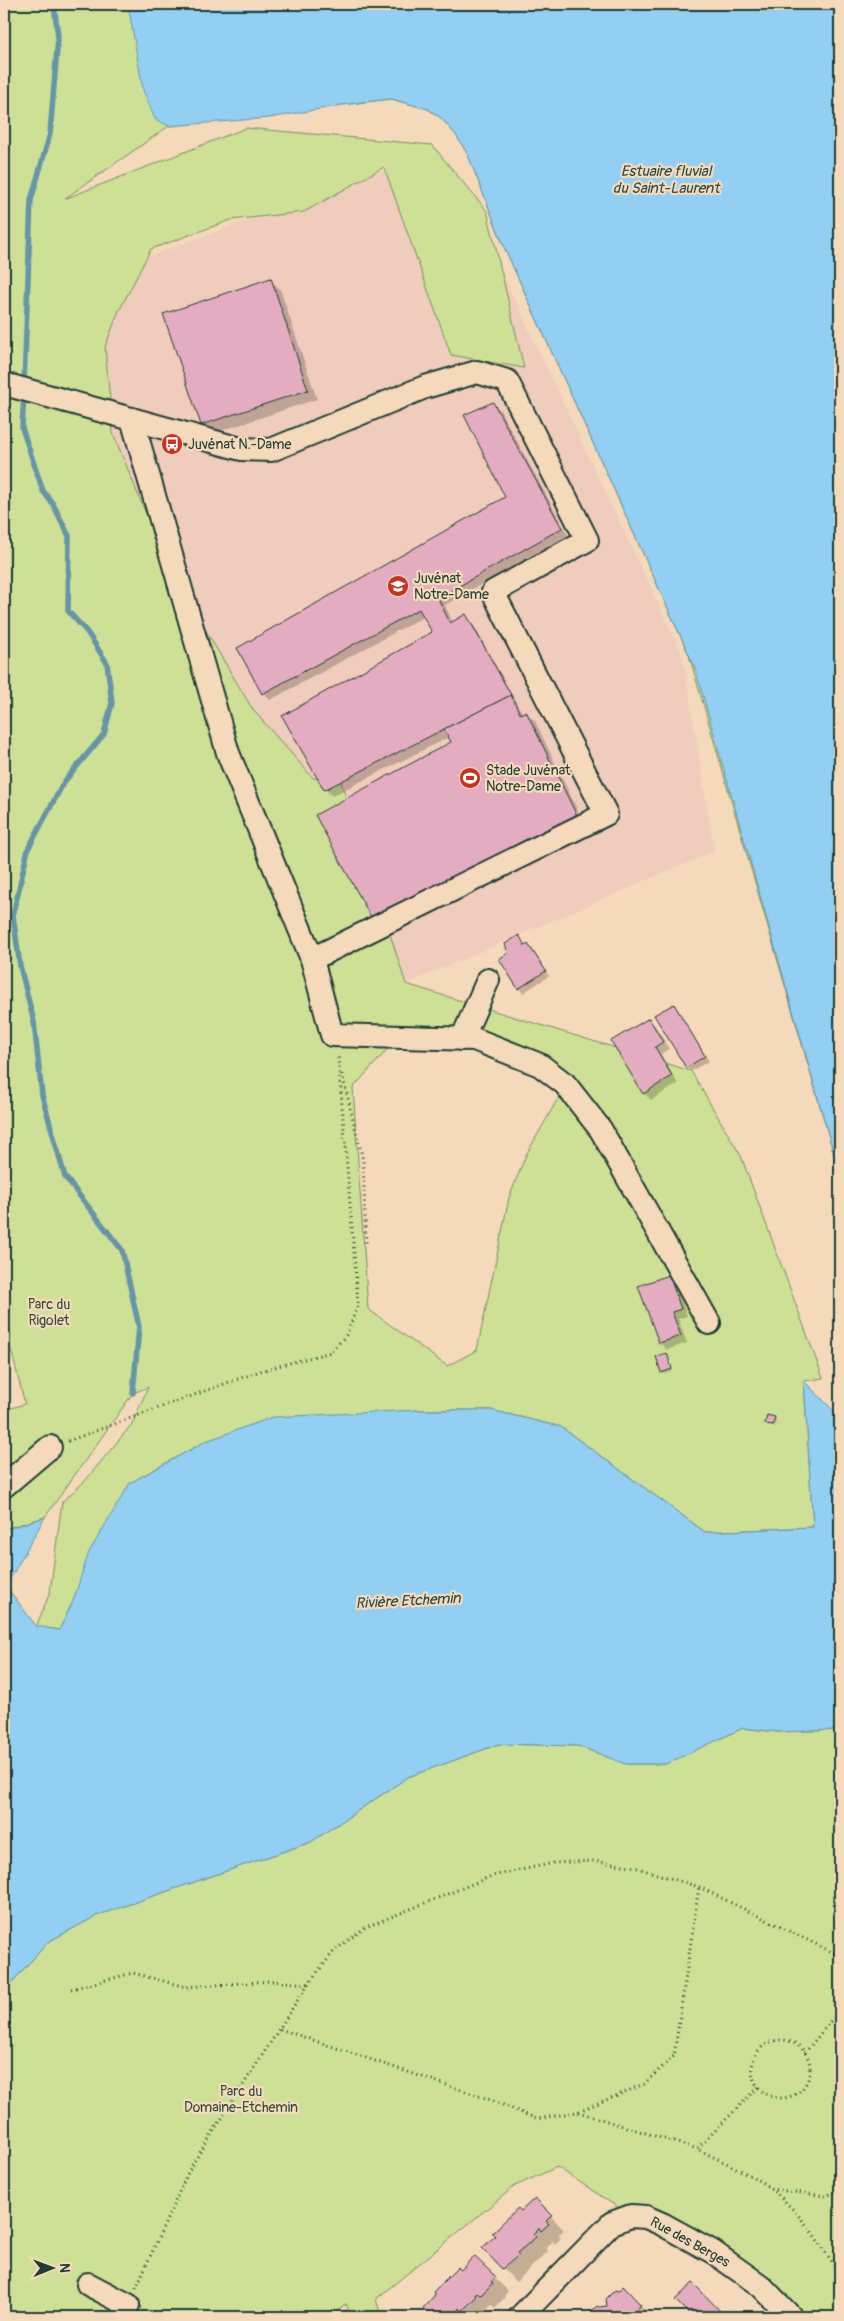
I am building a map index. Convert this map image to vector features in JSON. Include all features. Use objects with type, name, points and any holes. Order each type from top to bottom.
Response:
[{"type":"street","points":[[4,384],[241,449],[271,450],[426,388],[477,372],[507,381],[587,540],[493,592],[606,814],[312,959]]},
{"type":"street","points":[[132,418],[228,753],[312,959],[334,1034],[474,1039],[540,1065],[565,1084],[601,1130],[709,1323]]},
{"type":"street","points":[[462,1039],[488,980]]},
{"type":"street","points":[[4,1486],[50,1448]]},
{"type":"street","name":"Rue des Berges","points":[[520,2317],[612,2223],[630,2216],[646,2217],[713,2252],[761,2286],[791,2317]]},
{"type":"street","points":[[88,2284],[128,2305],[123,2317]]},
{"type":"path","points":[[334,1034],[363,1160],[366,1245]]},
{"type":"path","points":[[74,1438],[260,1371],[331,1352],[347,1334],[358,1304],[339,1061]]},
{"type":"path","points":[[138,2283],[190,2168],[308,1984],[335,1950],[366,1927],[492,1876],[554,1863],[593,1861],[631,1866],[699,1887],[840,1956]]},
{"type":"path","points":[[280,2029],[491,2100],[537,2118],[577,2112],[644,2084],[674,2056],[699,1887]]},
{"type":"path","points":[[71,1989],[133,1973],[186,1987],[272,1981],[308,1984]]},
{"type":"path","points":[[805,2053],[840,2009]]},
{"type":"path","points":[[781,2040],[790,2042],[805,2053],[810,2072],[802,2089],[784,2098],[775,2097],[758,2087],[752,2070],[758,2052],[764,2046],[781,2040]]},
{"type":"path","points":[[697,2148],[758,2087]]},
{"type":"path","points":[[577,2112],[697,2148],[770,2189],[798,2217],[827,2253],[840,2275]]},
{"type":"path","points":[[770,2189],[826,2196],[840,2190]]},
{"type":"shaded area","name":"Juvénat Notre-Dame","points":[[421,157],[468,201],[683,657],[714,851],[319,1021],[118,516],[74,284]]},
{"type":"green space","name":"Parc du Rigolet","points":[[4,4],[840,4],[840,1175],[689,655],[505,249],[468,155],[456,135],[441,118],[428,109],[391,99],[169,126],[64,199],[246,128],[432,145],[487,211],[524,368],[451,355],[384,167],[304,212],[231,220],[151,249],[118,313],[105,347],[113,433],[151,526],[193,609],[253,710],[313,778],[341,782],[406,984],[691,1071],[741,1156],[823,1378],[804,1381],[813,1527],[705,1532],[561,1427],[491,1410],[418,1410],[206,1441],[130,1483],[60,1630],[36,1627],[50,1592],[62,1502],[85,1481],[132,1424],[148,1387],[133,1393],[45,1517],[4,1529],[4,1410],[25,1404],[4,1322]],"holes":[[[394,1042],[474,1048],[548,1078],[560,1095],[526,1155],[509,1198],[477,1350],[447,1366],[368,1309],[353,1088]]]},
{"type":"green space","name":"Parc du Domaine-Etchemin","points":[[743,1728],[778,1732],[840,1730],[840,2317],[791,2317],[761,2286],[631,2216],[557,2167],[515,2186],[376,2299],[381,2317],[352,2317],[346,2304],[330,2317],[4,2317],[4,1991],[48,1942],[98,1915],[311,1842],[408,1777],[499,1744],[578,1746],[626,1764],[665,1764]]},
{"type":"water","name":"Estuaire fluvial du Saint-Laurent","points":[[128,4],[840,4],[840,1175],[695,668],[505,249],[468,155],[456,135],[441,118],[428,109],[391,99],[354,103],[269,118],[169,126],[155,119],[143,90]]},
{"type":"water","name":"Rivière Etchemin","points":[[804,1381],[840,1417],[840,1730],[778,1732],[743,1728],[666,1764],[626,1764],[578,1746],[499,1744],[408,1777],[311,1842],[98,1915],[48,1942],[4,1991],[4,1530],[45,1517],[6,1586],[36,1626],[59,1630],[73,1601],[89,1552],[130,1483],[206,1441],[273,1417],[418,1410],[491,1410],[561,1427],[705,1532],[813,1527]]},
{"type":"building","points":[[271,278],[308,390],[201,425],[163,314]]},
{"type":"building","points":[[493,402],[562,528],[438,598],[450,623],[466,614],[511,695],[324,790],[282,716],[432,632],[419,609],[262,694],[237,648],[505,497],[464,415]]},
{"type":"building","name":"Stade Juvénat Notre-Dame","points":[[511,695],[520,714],[526,711],[578,818],[373,921],[315,815],[451,742],[444,729]]},
{"type":"building","points":[[519,935],[525,946],[528,944],[546,971],[518,989],[499,959],[508,953],[505,944]]},
{"type":"building","points":[[674,1004],[705,1056],[686,1068],[654,1015]]},
{"type":"building","points":[[649,1018],[663,1042],[655,1047],[672,1076],[643,1094],[611,1041]]},
{"type":"building","points":[[669,1275],[681,1309],[672,1312],[681,1336],[659,1343],[638,1286]]},
{"type":"building","points":[[667,1353],[672,1369],[661,1373],[656,1356]]},
{"type":"building","points":[[767,1415],[775,1417],[773,1425],[765,1424]]},
{"type":"building","points":[[535,2198],[552,2215],[546,2221],[549,2224],[541,2231],[539,2228],[533,2234],[536,2237],[502,2269],[482,2248],[495,2236],[492,2233],[518,2208],[521,2211]]},
{"type":"building","points":[[474,2256],[496,2277],[491,2282],[493,2283],[481,2295],[477,2292],[475,2294],[476,2297],[462,2311],[459,2308],[455,2313],[457,2315],[455,2317],[432,2317],[423,2308],[435,2295],[433,2292],[458,2267],[461,2270]]},
{"type":"building","points":[[693,2283],[726,2317],[685,2317],[689,2314],[675,2300]]},
{"type":"building","points":[[623,2286],[641,2305],[629,2317],[585,2317],[597,2306],[607,2306],[606,2299],[615,2290],[618,2291]]},
{"type":"building","points":[[346,2310],[351,2317],[333,2317]]},
{"type":"waterway","points":[[24,384],[31,200],[50,134],[58,37],[54,4]]},
{"type":"waterway","points":[[24,395],[22,428],[43,491],[53,504],[69,536],[68,611],[87,632],[107,663],[112,703],[104,734],[64,782],[28,849],[13,915],[20,966],[34,1022],[42,1095],[65,1177],[122,1250],[139,1327],[133,1393]]},
{"type":"place","name":"Juvénat N.-Dame","points":[[172,444]]},
{"type":"place","name":"Juvénat Notre-Dame","points":[[398,586]]},
{"type":"place","name":"Stade Juvénat Notre-Dame","points":[[470,778]]}]
